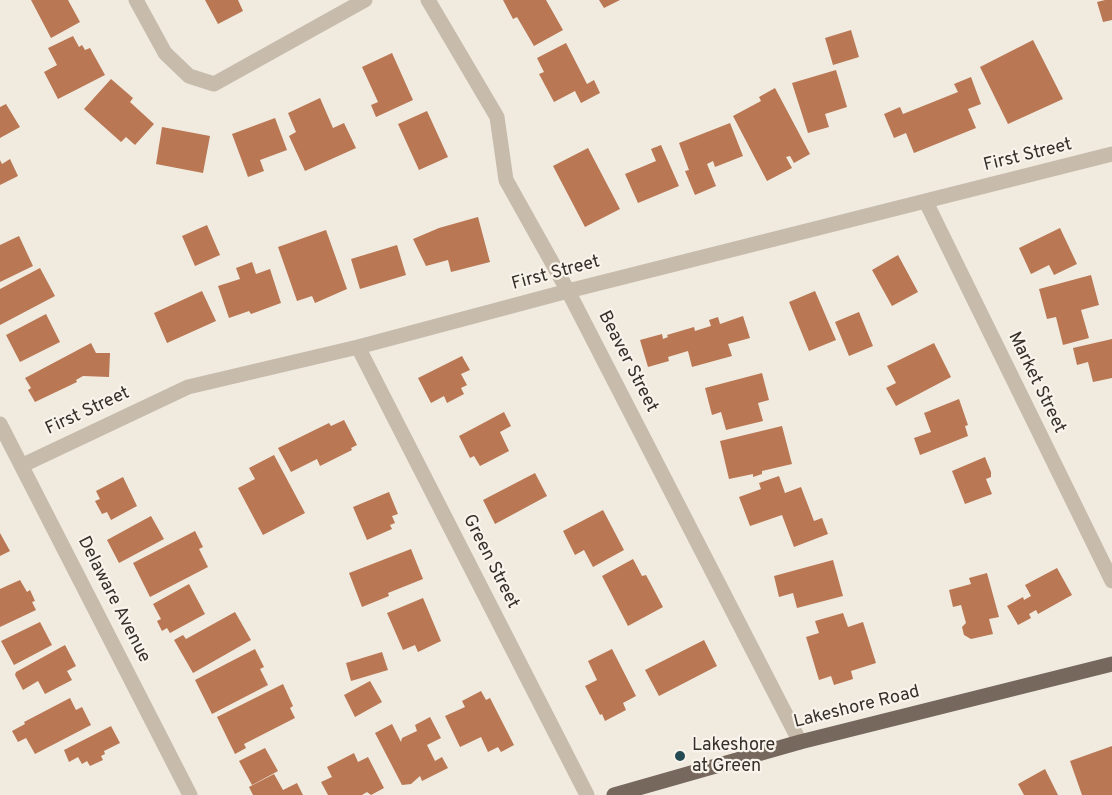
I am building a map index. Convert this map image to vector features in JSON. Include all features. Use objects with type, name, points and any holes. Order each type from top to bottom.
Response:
[{"type":"main road","name":"Lakeshore Road","points":[[614,795],[800,742],[1112,664]]},
{"type":"street","points":[[136,0],[165,52],[189,76],[214,84],[365,0]]},
{"type":"street","name":"Beaver Street","points":[[428,0],[497,117],[506,180],[568,291],[800,742]]},
{"type":"street","name":"First Street","points":[[22,465],[188,387],[358,347],[568,291],[1112,154]]},
{"type":"street","name":"Market Street","points":[[926,202],[1112,581]]},
{"type":"street","name":"Green Street","points":[[358,347],[587,795]]},
{"type":"street","name":"Delaware Avenue","points":[[0,424],[190,795]]},
{"type":"building","points":[[31,0],[68,0],[80,22],[51,38]]},
{"type":"building","points":[[205,0],[238,0],[243,11],[218,24]]},
{"type":"building","points":[[503,0],[546,0],[563,30],[534,46],[517,17],[513,19]]},
{"type":"building","points":[[599,0],[620,0],[604,8]]},
{"type":"building","points":[[1112,0],[1112,20],[1103,22],[1097,2]]},
{"type":"building","points":[[851,30],[859,57],[833,65],[825,38]]},
{"type":"building","points":[[73,36],[79,47],[82,45],[85,50],[90,48],[105,75],[58,99],[44,72],[57,65],[48,48]]},
{"type":"building","points":[[1033,40],[1063,99],[1008,124],[980,67]]},
{"type":"building","points":[[566,43],[587,84],[594,80],[600,93],[581,103],[575,91],[554,102],[539,74],[544,72],[537,58]]},
{"type":"building","points":[[392,53],[413,100],[376,117],[371,105],[378,102],[362,67]]},
{"type":"building","points":[[836,70],[847,107],[825,114],[829,127],[808,133],[792,83]]},
{"type":"building","points":[[971,77],[981,104],[968,109],[976,128],[914,153],[906,133],[894,138],[884,114],[900,107],[903,114],[958,92],[954,84]]},
{"type":"building","points":[[111,79],[133,98],[130,102],[154,124],[135,145],[126,137],[121,142],[84,109]]},
{"type":"building","points":[[775,88],[810,154],[794,163],[790,156],[786,157],[792,168],[767,181],[733,116],[761,101],[759,97]]},
{"type":"building","points":[[320,98],[333,128],[344,123],[356,148],[305,171],[289,136],[296,132],[288,113]]},
{"type":"building","points":[[6,104],[20,127],[0,138],[0,107]]},
{"type":"building","points":[[427,111],[448,157],[419,170],[398,124]]},
{"type":"building","points":[[275,118],[287,150],[260,160],[264,171],[248,177],[232,134]]},
{"type":"building","points":[[730,123],[743,156],[715,167],[713,161],[707,164],[716,186],[695,195],[685,171],[689,170],[679,143]]},
{"type":"building","points":[[162,127],[210,136],[203,173],[156,164]]},
{"type":"building","points":[[661,145],[679,186],[638,203],[625,174],[656,161],[651,149]]},
{"type":"building","points":[[588,148],[620,209],[585,227],[553,166]]},
{"type":"building","points":[[10,159],[18,176],[0,185],[0,160],[2,164]]},
{"type":"building","points":[[478,217],[490,262],[451,272],[448,260],[426,266],[413,239],[439,228]]},
{"type":"building","points":[[207,225],[220,255],[195,266],[182,236]]},
{"type":"building","points":[[1060,228],[1077,264],[1054,275],[1049,265],[1031,274],[1019,248]]},
{"type":"building","points":[[326,230],[347,289],[315,303],[312,296],[297,301],[278,247]]},
{"type":"building","points":[[19,236],[33,266],[0,282],[0,245]]},
{"type":"building","points":[[397,245],[406,275],[360,289],[351,259]]},
{"type":"building","points":[[898,255],[918,292],[892,306],[872,270]]},
{"type":"building","points":[[252,262],[256,274],[270,269],[281,303],[251,314],[249,311],[229,318],[218,286],[240,279],[236,268]]},
{"type":"building","points":[[40,268],[55,296],[0,325],[0,289]]},
{"type":"building","points":[[1091,275],[1099,305],[1081,310],[1089,338],[1063,345],[1056,317],[1047,319],[1039,289]]},
{"type":"building","points":[[202,291],[216,321],[167,343],[154,313]]},
{"type":"building","points":[[815,291],[836,340],[809,351],[789,302]]},
{"type":"building","points":[[859,312],[873,346],[849,356],[835,322]]},
{"type":"building","points":[[46,314],[60,342],[20,362],[6,335]]},
{"type":"building","points":[[743,316],[750,338],[728,344],[732,356],[692,367],[688,351],[668,357],[669,361],[648,367],[640,340],[662,334],[663,339],[668,337],[667,335],[694,327],[695,331],[711,326],[709,320],[718,317],[720,324]]},
{"type":"building","points":[[1112,339],[1112,378],[1093,382],[1088,362],[1077,365],[1073,348]]},
{"type":"building","points":[[91,343],[96,353],[110,353],[109,377],[83,376],[76,380],[77,382],[35,402],[28,390],[31,388],[25,378]]},
{"type":"building","points":[[934,343],[951,377],[896,406],[886,388],[896,383],[887,366]]},
{"type":"building","points":[[462,356],[470,370],[461,374],[467,385],[461,388],[464,394],[447,403],[444,396],[431,403],[418,378]]},
{"type":"building","points":[[762,373],[769,400],[758,403],[763,421],[726,430],[721,412],[712,415],[705,388]]},
{"type":"building","points":[[959,399],[968,425],[965,426],[968,436],[920,455],[914,438],[931,432],[924,413]]},
{"type":"building","points":[[504,412],[511,426],[500,432],[509,451],[480,466],[474,456],[470,458],[459,436]]},
{"type":"building","points":[[344,420],[357,445],[351,448],[352,450],[320,466],[317,459],[291,472],[278,448],[329,423],[331,426]]},
{"type":"building","points":[[782,426],[792,464],[762,471],[762,474],[753,477],[753,474],[729,479],[720,441]]},
{"type":"building","points":[[274,455],[305,513],[263,535],[238,488],[255,479],[249,468]]},
{"type":"building","points":[[985,457],[991,472],[991,477],[986,479],[992,494],[965,504],[952,471]]},
{"type":"building","points":[[535,473],[547,496],[495,524],[483,500]]},
{"type":"building","points":[[779,476],[785,493],[801,487],[814,521],[822,518],[828,534],[794,547],[782,515],[750,526],[739,497],[761,489],[759,483]]},
{"type":"building","points":[[123,477],[137,506],[111,520],[107,512],[102,514],[95,501],[100,499],[96,491]]},
{"type":"building","points":[[389,492],[398,514],[392,516],[395,523],[390,525],[392,529],[367,540],[353,507]]},
{"type":"building","points":[[603,510],[624,550],[593,567],[584,550],[575,555],[563,531]]},
{"type":"building","points":[[151,516],[164,539],[119,563],[107,540]]},
{"type":"building","points":[[195,531],[203,547],[199,549],[208,567],[150,597],[133,563]]},
{"type":"building","points":[[0,533],[10,551],[0,556]]},
{"type":"building","points":[[411,549],[423,579],[388,593],[389,596],[362,607],[349,573]]},
{"type":"building","points":[[633,559],[642,576],[646,575],[663,607],[628,626],[602,576]]},
{"type":"building","points":[[833,560],[843,596],[797,608],[793,593],[779,597],[774,576]]},
{"type":"building","points":[[1057,568],[1072,595],[1038,614],[1036,610],[1029,614],[1031,618],[1018,625],[1007,606],[1023,597],[1024,600],[1031,596],[1025,585]]},
{"type":"building","points":[[987,573],[999,617],[989,619],[993,634],[971,639],[964,635],[962,627],[966,623],[961,605],[953,607],[949,590],[971,584],[969,578]]},
{"type":"building","points":[[20,580],[27,592],[30,590],[36,610],[0,627],[0,589]]},
{"type":"building","points":[[189,584],[205,614],[170,633],[167,628],[162,631],[157,621],[161,619],[153,604]]},
{"type":"building","points":[[423,598],[441,641],[418,652],[415,645],[403,650],[387,613]]},
{"type":"building","points":[[235,612],[251,640],[193,673],[174,640],[183,635],[186,639]]},
{"type":"building","points":[[843,613],[848,627],[863,622],[876,663],[851,671],[853,679],[834,685],[831,676],[819,680],[806,637],[819,633],[815,621]]},
{"type":"building","points":[[40,622],[52,645],[14,665],[1,641]]},
{"type":"building","points":[[704,640],[717,666],[659,696],[645,670]]},
{"type":"building","points":[[65,645],[76,666],[67,671],[72,680],[45,694],[38,681],[23,690],[15,675],[16,672]]},
{"type":"building","points":[[255,649],[264,667],[260,669],[268,685],[212,714],[195,680]]},
{"type":"building","points":[[612,649],[636,696],[623,703],[626,710],[605,721],[585,686],[597,680],[588,661]]},
{"type":"building","points":[[382,652],[388,670],[351,681],[346,663]]},
{"type":"building","points":[[370,681],[382,702],[355,717],[344,695]]},
{"type":"building","points":[[283,684],[293,706],[290,708],[295,718],[244,744],[246,748],[235,754],[217,717]]},
{"type":"building","points":[[481,691],[486,700],[490,698],[514,745],[501,752],[498,747],[488,752],[481,737],[460,747],[445,716],[465,707],[462,701]]},
{"type":"building","points":[[70,698],[76,710],[82,707],[91,725],[35,754],[26,738],[18,742],[12,731],[25,724],[24,722]]},
{"type":"building","points":[[430,717],[441,738],[427,745],[435,761],[442,757],[448,768],[422,781],[420,776],[411,784],[402,785],[375,733],[392,724],[401,742],[402,738],[417,731],[415,725]]},
{"type":"building","points":[[111,726],[120,743],[104,751],[105,754],[101,756],[103,760],[90,766],[87,761],[82,764],[78,757],[69,762],[64,750]]},
{"type":"building","points":[[1112,746],[1112,795],[1082,795],[1070,761]]},
{"type":"building","points":[[265,748],[278,771],[252,785],[239,761]]},
{"type":"building","points":[[354,753],[358,762],[368,757],[384,788],[371,795],[367,792],[362,795],[328,795],[321,782],[332,777],[327,767]]},
{"type":"building","points":[[1045,769],[1058,795],[1024,795],[1018,784]]},
{"type":"building","points":[[274,774],[283,790],[297,783],[303,795],[253,795],[249,787]]},
{"type":"place","name":"Lakeshore at Green","points":[[680,756]]}]
